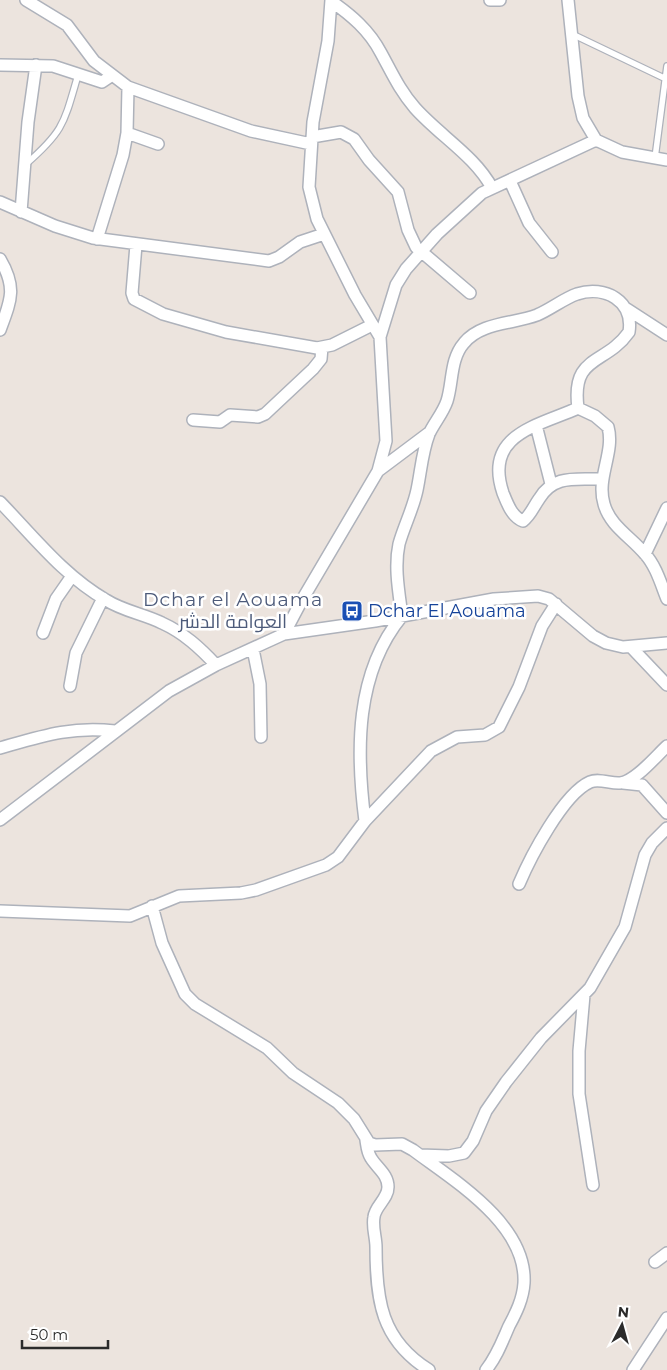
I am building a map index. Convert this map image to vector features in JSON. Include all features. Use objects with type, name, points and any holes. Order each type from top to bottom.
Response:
[{"type":"street","points":[[26,0],[67,25],[94,61],[111,76],[128,87],[251,131],[312,141],[341,132],[354,139],[369,160],[398,192],[408,230],[416,247],[470,293]]},
{"type":"street","points":[[331,0],[328,41],[312,141],[310,196],[324,234],[380,337]]},
{"type":"street","points":[[331,0],[364,28],[380,52],[402,93],[433,127],[480,169],[492,188]]},
{"type":"street","points":[[490,0],[500,0]]},
{"type":"street","points":[[568,0],[582,118],[596,140],[622,152],[667,160]]},
{"type":"street","points":[[0,65],[52,66],[102,82],[111,76]]},
{"type":"street","points":[[21,212],[28,122],[36,65]]},
{"type":"street","points":[[97,239],[123,155],[127,134],[128,87]]},
{"type":"street","points":[[127,134],[158,144]]},
{"type":"street","points":[[284,634],[378,471],[386,441],[380,337],[396,286],[406,269],[437,234],[482,193],[596,140]]},
{"type":"street","points":[[510,181],[529,223],[552,252]]},
{"type":"street","points":[[0,202],[55,226],[97,239],[269,260],[280,257],[300,242],[324,234]]},
{"type":"street","points":[[136,245],[132,293],[134,299],[147,308],[162,314],[226,332],[304,346],[322,347],[332,345],[372,325]]},
{"type":"street","points":[[0,259],[9,275],[12,288],[11,300],[0,330]]},
{"type":"street","points":[[365,821],[360,741],[363,706],[378,652],[387,634],[402,616],[398,577],[399,545],[412,509],[424,449],[430,432],[446,403],[458,352],[467,339],[476,334],[538,314],[570,297],[588,291],[616,298],[622,301],[627,309],[630,327],[627,336],[581,372],[577,387],[578,408]]},
{"type":"street","points":[[627,309],[667,335]]},
{"type":"street","points":[[194,420],[220,422],[230,415],[258,417],[265,414],[291,387],[313,369],[321,359],[322,347]]},
{"type":"street","points":[[578,408],[557,419],[536,425],[514,437],[506,445],[500,465],[501,488],[512,512],[523,521],[551,484],[561,481],[602,479]]},
{"type":"street","points":[[578,408],[594,416],[608,427],[609,437],[602,479],[602,495],[606,509],[621,531],[645,554],[653,566],[667,599]]},
{"type":"street","points":[[536,425],[551,484]]},
{"type":"street","points":[[378,471],[430,432]]},
{"type":"street","points":[[0,502],[72,576],[103,598],[179,632],[195,643],[216,665]]},
{"type":"street","points":[[645,554],[667,508]]},
{"type":"street","points":[[43,633],[56,599],[72,576]]},
{"type":"street","points":[[0,820],[169,691],[216,665],[284,634],[522,595],[538,596],[556,604],[600,639],[623,647],[667,643]]},
{"type":"street","points":[[70,686],[76,653],[103,598]]},
{"type":"street","points":[[0,911],[138,915],[152,906],[179,896],[241,893],[256,890],[326,865],[338,857],[365,821],[430,751],[457,737],[485,735],[499,727],[516,694],[542,626],[556,604]]},
{"type":"street","points":[[631,647],[667,685]]},
{"type":"street","points":[[252,649],[260,684],[261,737]]},
{"type":"street","points":[[0,748],[33,738],[79,728],[115,731]]},
{"type":"street","points":[[623,783],[633,778],[667,746]]},
{"type":"street","points":[[519,884],[536,848],[560,812],[581,789],[594,781],[642,785],[667,813]]},
{"type":"street","points":[[420,1155],[449,1156],[464,1153],[473,1141],[486,1111],[506,1082],[551,1026],[584,995],[600,975],[625,927],[645,855],[652,843],[667,828]]},
{"type":"street","points":[[152,906],[162,943],[185,994],[195,1004],[267,1048],[293,1073],[338,1103],[354,1119],[366,1140],[370,1157],[382,1170],[388,1185],[387,1194],[373,1219],[380,1305],[390,1332],[398,1344],[406,1354],[429,1370]]},
{"type":"street","points":[[584,995],[579,1051],[580,1094],[593,1185]]},
{"type":"street","points":[[366,1140],[375,1145],[402,1144],[420,1155],[483,1202],[515,1246],[524,1282],[519,1307],[497,1354],[486,1370]]},
{"type":"street","points":[[655,1262],[667,1253]]},
{"type":"street","points":[[635,1369],[667,1318]]},
{"type":"lane","points":[[572,34],[664,78]]},
{"type":"lane","points":[[655,159],[667,66]]},
{"type":"lane","points":[[26,164],[54,140],[64,123],[78,75]]},
{"type":"place","name":"Dchar El Aouama","points":[[352,611]]},
{"type":"district","name":"Dchar el Aouama العوامة الدشر","points":[[233,610]]}]
